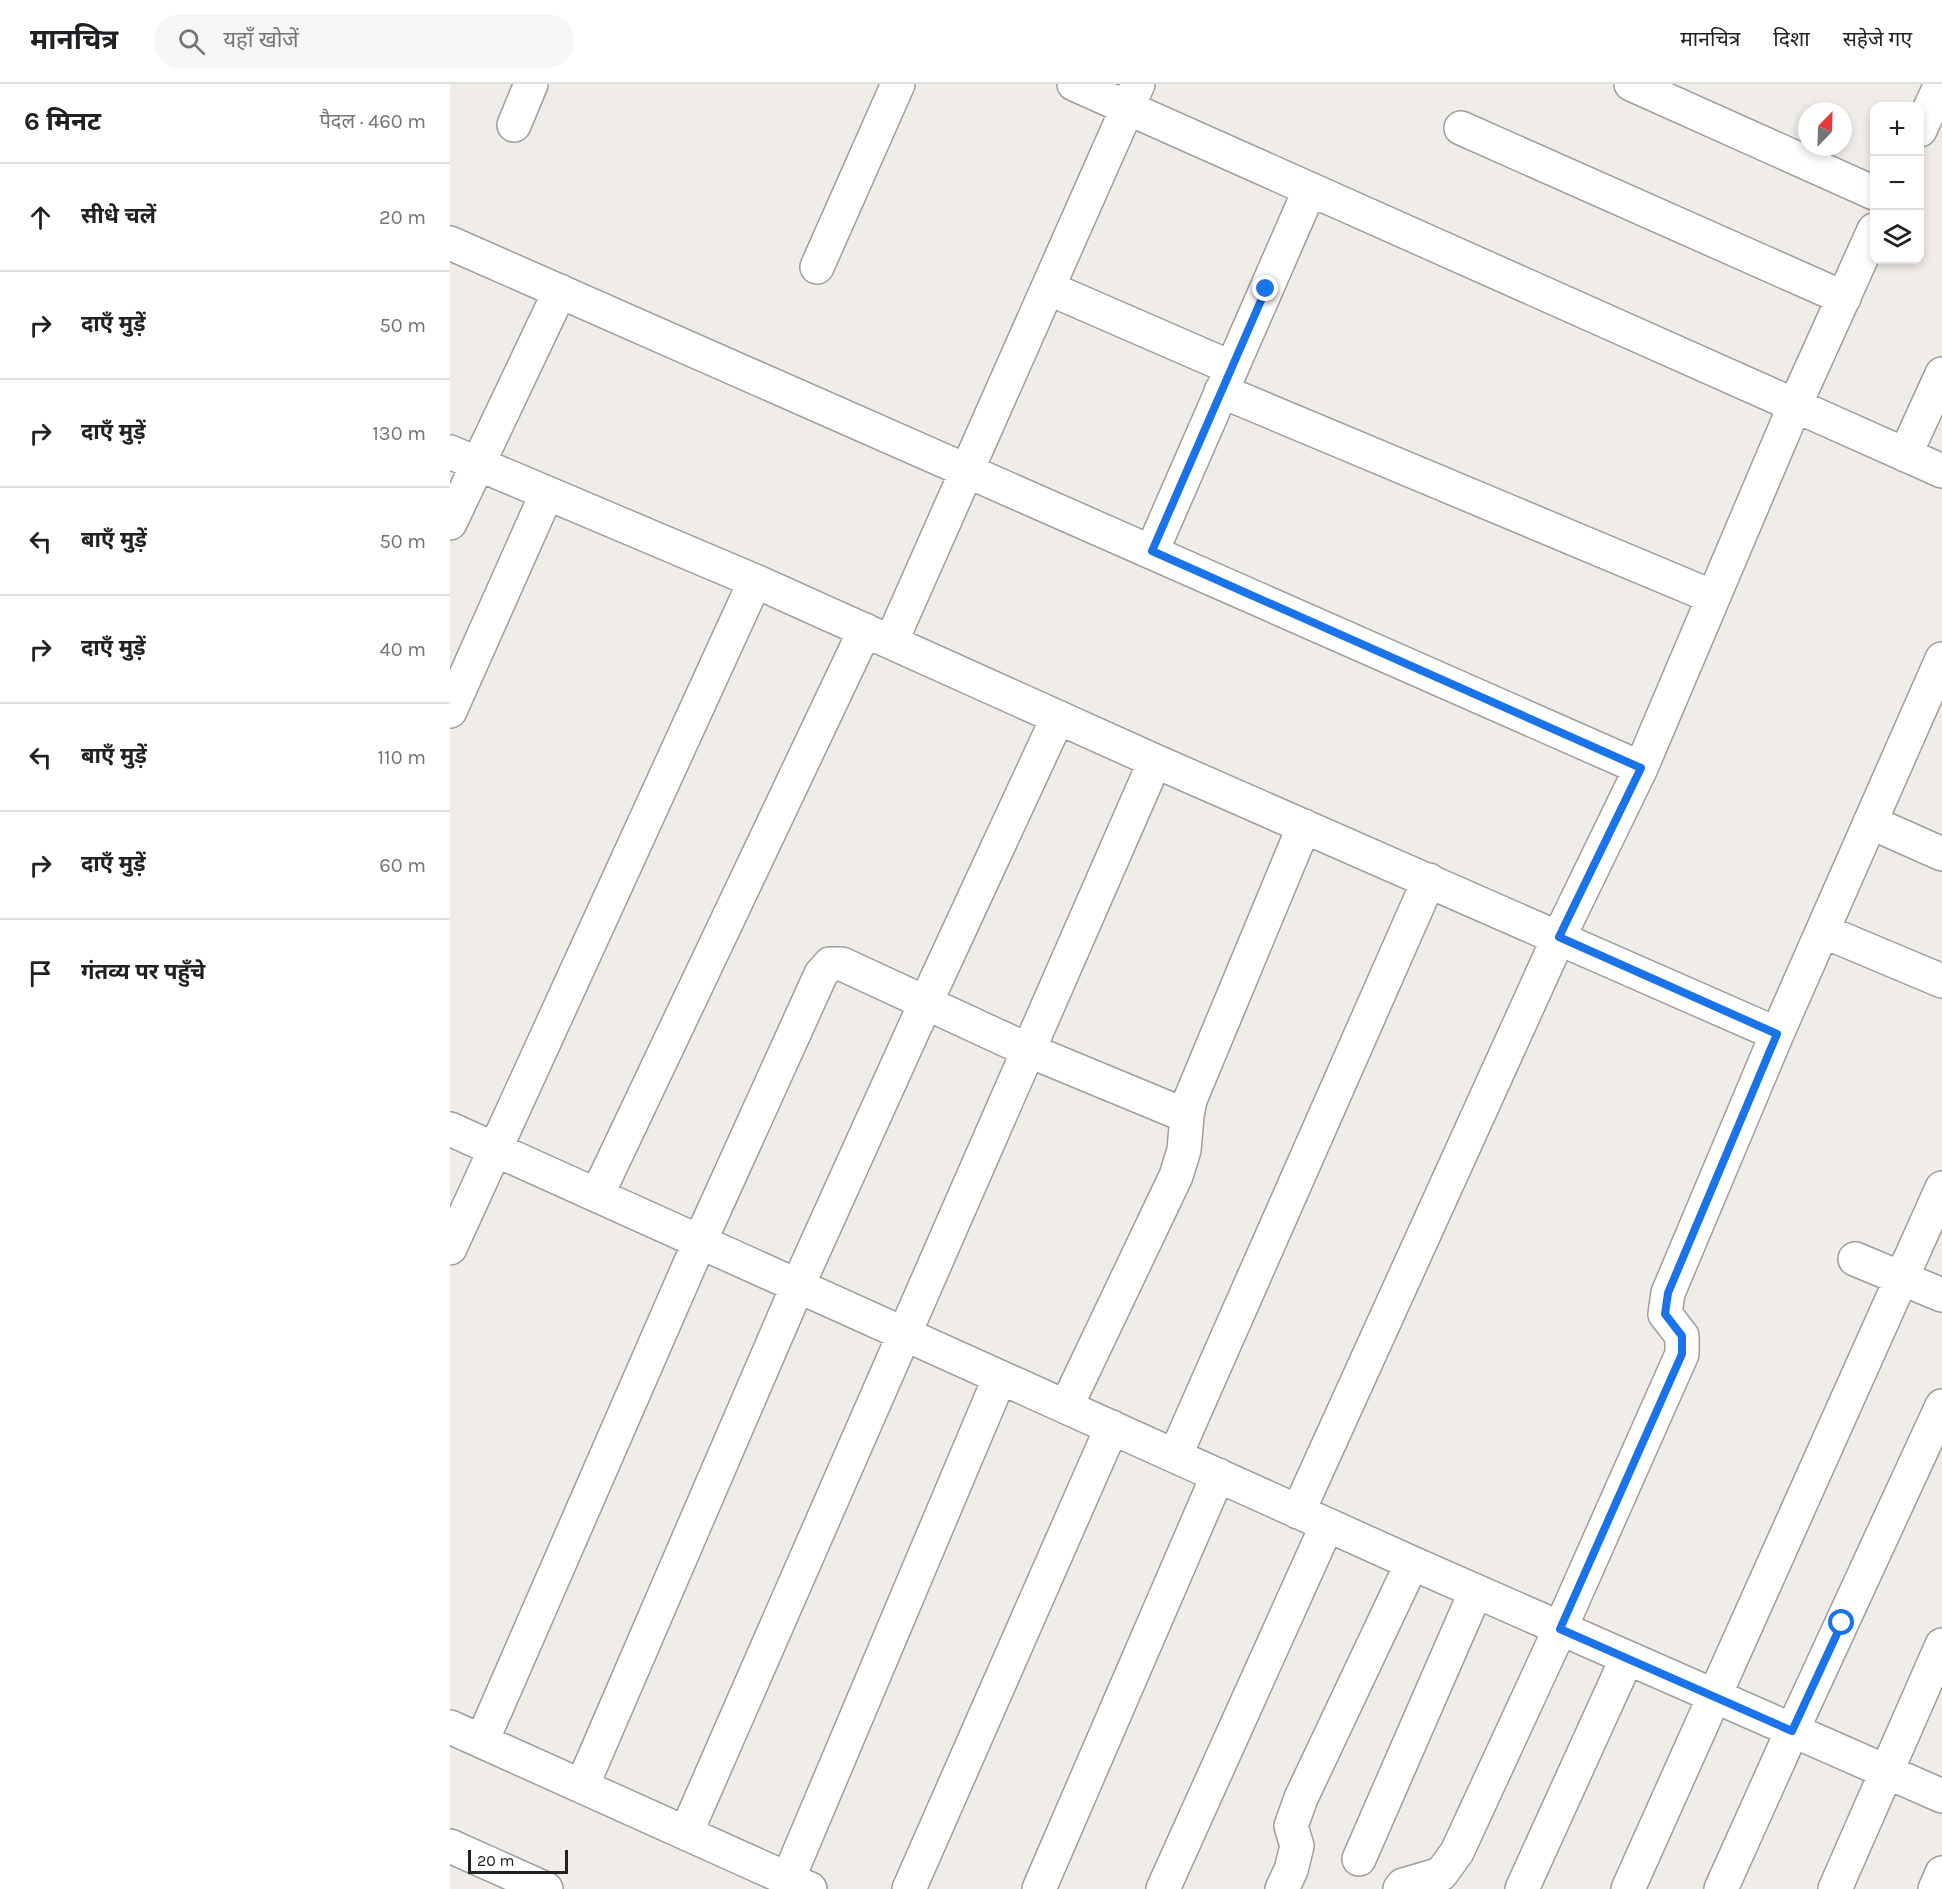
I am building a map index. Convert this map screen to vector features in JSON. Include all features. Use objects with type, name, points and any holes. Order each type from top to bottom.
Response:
[{"type":"street","points":[[513,126],[531,84]]},
{"type":"street","points":[[817,267],[898,84]]},
{"type":"street","points":[[1074,84],[1133,96],[1310,189],[1942,471]]},
{"type":"street","points":[[1631,84],[1678,94],[1870,190]]},
{"type":"street","points":[[1924,121],[1941,84]]},
{"type":"street","points":[[597,1195],[878,636],[966,469],[1133,96]]},
{"type":"street","points":[[1461,128],[1844,298]]},
{"type":"street","points":[[1152,551],[1310,189]]},
{"type":"street","points":[[1298,1512],[1559,937],[1641,768],[1795,405],[1870,241]]},
{"type":"street","points":[[450,243],[1641,768]]},
{"type":"street","points":[[1048,288],[1227,380],[1713,597]]},
{"type":"street","points":[[450,523],[464,458],[560,291]]},
{"type":"street","points":[[1905,455],[1942,374]]},
{"type":"street","points":[[464,458],[755,581],[1155,761],[1777,1034]]},
{"type":"street","points":[[450,711],[547,493]]},
{"type":"street","points":[[450,1248],[755,581]]},
{"type":"street","points":[[1400,1889],[1403,1885],[1441,1874],[1457,1852],[1560,1629],[1682,1354],[1682,1336],[1665,1314],[1668,1293],[1777,1034],[1942,659]]},
{"type":"street","points":[[582,1786],[798,1285],[1058,717]]},
{"type":"street","points":[[686,1833],[1155,761]]},
{"type":"street","points":[[1870,822],[1942,854]]},
{"type":"street","points":[[1066,1407],[1176,1176],[1184,1150],[1190,1100],[1304,826]]},
{"type":"street","points":[[1175,1456],[1429,880]]},
{"type":"street","points":[[1823,931],[1942,981]]},
{"type":"street","points":[[482,1741],[700,1241],[821,974],[831,964],[842,964],[1029,1051],[1187,1116]]},
{"type":"street","points":[[450,1129],[1327,1525],[1942,1796]]},
{"type":"street","points":[[1628,1889],[1942,1188]]},
{"type":"street","points":[[1855,1259],[1942,1295]]},
{"type":"street","points":[[450,1726],[799,1884],[1000,1377]]},
{"type":"street","points":[[1721,1889],[1942,1406]]},
{"type":"street","points":[[909,1889],[1112,1427]]},
{"type":"street","points":[[1039,1889],[1218,1475]]},
{"type":"street","points":[[1163,1889],[1327,1525]]},
{"type":"street","points":[[1282,1889],[1291,1870],[1297,1846],[1291,1826],[1301,1798],[1413,1563]]},
{"type":"street","points":[[1359,1858],[1476,1591]]},
{"type":"street","points":[[1834,1889],[1942,1645]]},
{"type":"street","points":[[1522,1889],[1626,1658]]},
{"type":"street","points":[[450,1846],[542,1888]]},
{"type":"street","points":[[1935,1889],[1942,1873]]},
{"type":"route","points":[[1266,289],[1152,551],[1641,768],[1559,937],[1777,1034],[1668,1293],[1665,1314],[1682,1336],[1682,1354],[1560,1629],[1792,1731],[1842,1623]]}]
